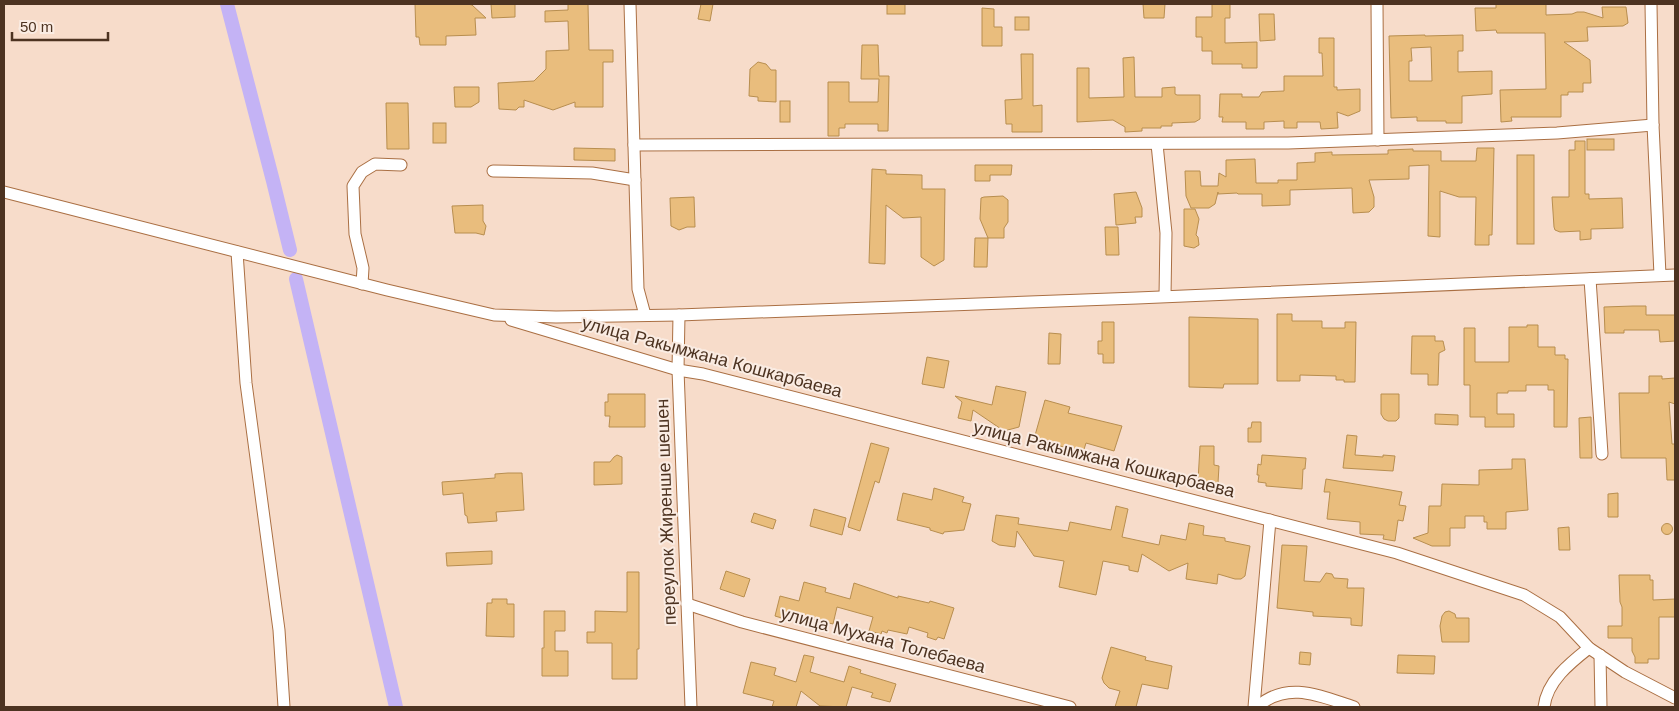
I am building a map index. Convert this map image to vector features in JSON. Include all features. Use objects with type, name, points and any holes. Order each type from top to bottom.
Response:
[{"type":"street","points":[[630,4],[638,289],[644,315]]},
{"type":"street","points":[[1377,4],[1378,140]]},
{"type":"street","points":[[1651,4],[1653,125],[1660,275]]},
{"type":"street","points":[[634,145],[1288,143],[1557,132],[1653,125]]},
{"type":"street","points":[[1157,144],[1166,233],[1165,296]]},
{"type":"street","points":[[362,284],[363,268],[355,234],[353,186],[362,172],[375,164],[402,164]]},
{"type":"street","points":[[493,171],[592,172],[635,180]]},
{"type":"street","points":[[4,192],[362,284],[494,315],[556,317],[678,314],[1675,275]]},
{"type":"street","points":[[237,252],[246,383],[279,630],[284,707]]},
{"type":"street","points":[[1590,279],[1602,454]]},
{"type":"street","name":"переулок Жиренше шешен","points":[[678,314],[678,370],[691,707]]},
{"type":"street","name":"улица Ракымжана Кошкарбаева","points":[[494,315],[678,370],[703,374],[1397,554],[1524,595],[1560,617],[1589,648],[1625,672],[1675,698]]},
{"type":"street","points":[[1255,707],[1270,520]]},
{"type":"street","name":"улица Мухана Толебаева","points":[[687,604],[742,622],[1070,707]]},
{"type":"street","points":[[1536,707],[1544,707],[1545,700],[1564,668],[1589,648]]},
{"type":"street","points":[[1600,655],[1601,707]]},
{"type":"street","points":[[1255,707],[1266,699],[1292,691],[1312,693],[1354,707]]},
{"type":"building","points":[[415,4],[468,4],[472,5],[486,18],[475,18],[476,35],[446,36],[446,45],[420,45],[419,37],[416,37]]},
{"type":"building","points":[[491,4],[515,4],[515,17],[492,18]]},
{"type":"building","points":[[568,4],[588,4],[589,50],[613,50],[613,62],[603,62],[603,107],[575,107],[575,102],[553,110],[524,100],[524,107],[519,107],[516,110],[499,109],[498,83],[534,81],[546,69],[546,51],[569,50],[568,21],[545,22],[545,11],[568,10]]},
{"type":"building","points":[[701,4],[713,4],[710,21],[698,19]]},
{"type":"building","points":[[887,4],[905,4],[905,14],[887,14]]},
{"type":"building","points":[[1143,4],[1165,4],[1164,18],[1144,18]]},
{"type":"building","points":[[1212,4],[1230,4],[1230,18],[1225,18],[1225,43],[1257,42],[1257,68],[1242,68],[1242,64],[1212,64],[1212,51],[1202,51],[1202,37],[1196,37],[1196,17],[1212,17]]},
{"type":"building","points":[[1496,4],[1546,4],[1546,15],[1584,12],[1603,18],[1602,7],[1626,7],[1628,23],[1623,26],[1587,27],[1588,41],[1564,42],[1590,60],[1591,83],[1583,83],[1583,92],[1568,92],[1568,95],[1561,95],[1561,117],[1511,117],[1512,121],[1501,122],[1500,90],[1546,89],[1545,33],[1497,33],[1496,30],[1476,31],[1475,8],[1496,8]]},
{"type":"building","points":[[982,8],[994,9],[994,27],[1002,27],[1002,46],[982,46]]},
{"type":"building","points":[[1259,14],[1274,14],[1275,40],[1260,41]]},
{"type":"building","points":[[1015,17],[1029,17],[1029,30],[1015,30]]},
{"type":"building","points":[[1463,35],[1463,51],[1458,51],[1458,72],[1492,71],[1492,94],[1462,96],[1462,123],[1417,121],[1417,117],[1391,118],[1389,36]],"holes":[[[1431,47],[1432,81],[1409,81],[1409,61],[1412,61],[1411,48]]]},
{"type":"building","points":[[1319,38],[1334,38],[1334,87],[1337,87],[1337,90],[1360,89],[1360,111],[1348,116],[1337,112],[1338,128],[1321,129],[1320,122],[1297,122],[1297,128],[1284,128],[1284,121],[1264,122],[1264,129],[1246,129],[1246,122],[1222,122],[1223,117],[1219,117],[1220,94],[1242,94],[1242,97],[1259,97],[1262,92],[1284,91],[1284,76],[1323,76],[1322,53],[1319,53]]},
{"type":"building","points":[[862,45],[878,45],[879,76],[889,76],[888,131],[878,131],[878,124],[845,124],[845,128],[839,128],[839,136],[828,136],[828,82],[849,82],[849,102],[878,102],[879,79],[861,79]]},
{"type":"building","points":[[1021,54],[1033,54],[1033,106],[1042,105],[1042,132],[1012,132],[1012,124],[1006,124],[1005,100],[1022,99]]},
{"type":"building","points":[[1134,57],[1135,97],[1162,97],[1162,88],[1175,87],[1175,94],[1177,95],[1200,95],[1200,119],[1195,122],[1172,123],[1172,126],[1161,126],[1161,128],[1142,128],[1142,131],[1125,132],[1125,127],[1113,120],[1077,122],[1077,68],[1089,68],[1089,98],[1124,97],[1123,58]]},
{"type":"building","points":[[758,62],[766,64],[771,70],[776,70],[776,102],[758,101],[758,97],[749,96],[750,69]]},
{"type":"building","points":[[454,87],[479,87],[479,102],[471,107],[455,107]]},
{"type":"building","points":[[780,101],[790,101],[790,122],[780,122]]},
{"type":"building","points":[[386,103],[408,103],[409,149],[387,149]]},
{"type":"building","points":[[433,123],[446,123],[446,143],[433,143]]},
{"type":"building","points":[[1587,139],[1614,139],[1614,150],[1587,150]]},
{"type":"building","points":[[1575,141],[1585,141],[1585,194],[1589,194],[1589,199],[1622,198],[1623,228],[1591,229],[1591,239],[1580,240],[1580,231],[1560,232],[1555,230],[1552,197],[1569,197],[1569,150],[1575,150]]},
{"type":"building","points":[[574,148],[615,149],[615,161],[574,160]]},
{"type":"building","points":[[1477,148],[1494,148],[1492,235],[1489,235],[1489,245],[1475,245],[1476,197],[1459,197],[1440,191],[1440,237],[1428,236],[1429,165],[1409,166],[1409,179],[1369,180],[1374,197],[1374,207],[1369,212],[1353,213],[1352,188],[1290,190],[1290,205],[1262,206],[1262,194],[1218,194],[1218,192],[1215,204],[1209,208],[1191,208],[1186,196],[1185,171],[1200,171],[1201,186],[1218,186],[1219,173],[1226,177],[1226,160],[1255,159],[1256,183],[1278,183],[1278,180],[1297,180],[1297,163],[1315,162],[1315,153],[1332,152],[1332,155],[1388,154],[1388,150],[1413,149],[1413,151],[1441,151],[1441,161],[1476,161]]},
{"type":"building","points":[[1517,155],[1534,155],[1534,244],[1517,244]]},
{"type":"building","points":[[975,165],[1012,165],[1011,175],[990,175],[990,181],[975,181]]},
{"type":"building","points":[[872,169],[886,170],[886,174],[922,175],[922,189],[945,189],[944,260],[934,266],[921,257],[921,217],[903,218],[886,205],[885,264],[869,263]]},
{"type":"building","points":[[1136,192],[1142,208],[1142,217],[1135,217],[1136,223],[1116,225],[1114,194]]},
{"type":"building","points":[[1003,196],[1008,200],[1008,222],[1004,228],[1004,238],[988,238],[980,219],[981,198]]},
{"type":"building","points":[[694,197],[695,227],[679,230],[671,226],[670,198]]},
{"type":"building","points":[[483,205],[483,221],[486,226],[484,235],[455,233],[452,206]]},
{"type":"building","points":[[1184,209],[1195,209],[1199,219],[1196,235],[1199,245],[1194,248],[1184,246]]},
{"type":"building","points":[[1105,227],[1118,227],[1119,255],[1106,255]]},
{"type":"building","points":[[975,238],[988,238],[987,267],[974,267]]},
{"type":"building","points":[[1646,306],[1646,315],[1675,315],[1675,341],[1660,342],[1659,330],[1624,330],[1624,333],[1605,333],[1604,307]]},
{"type":"building","points":[[1277,314],[1292,314],[1292,321],[1322,321],[1322,328],[1345,328],[1345,322],[1356,322],[1355,382],[1336,380],[1336,376],[1300,375],[1300,381],[1277,381]]},
{"type":"building","points":[[1189,317],[1258,319],[1258,384],[1224,384],[1223,388],[1189,387]]},
{"type":"building","points":[[1102,322],[1114,322],[1114,363],[1103,363],[1103,354],[1098,354],[1098,341],[1102,341]]},
{"type":"building","points":[[1527,325],[1538,325],[1538,347],[1555,347],[1555,355],[1565,355],[1565,359],[1568,359],[1567,427],[1554,427],[1554,390],[1548,390],[1548,385],[1526,385],[1526,391],[1497,393],[1497,414],[1514,414],[1514,427],[1485,427],[1485,417],[1470,417],[1470,385],[1464,385],[1464,328],[1475,328],[1475,362],[1509,362],[1509,327],[1527,327]]},
{"type":"building","points":[[1049,333],[1061,334],[1060,364],[1048,364]]},
{"type":"building","points":[[1412,336],[1435,336],[1435,341],[1443,341],[1445,350],[1439,353],[1438,385],[1428,385],[1428,374],[1411,374]]},
{"type":"building","points":[[927,357],[949,361],[944,388],[922,384]]},
{"type":"building","points":[[1649,376],[1662,376],[1662,379],[1675,378],[1675,404],[1669,402],[1672,444],[1675,444],[1675,480],[1667,480],[1666,458],[1621,458],[1619,393],[1649,393]]},
{"type":"building","points":[[996,386],[1026,392],[1019,427],[1004,431],[973,410],[971,421],[958,418],[962,402],[955,396],[992,405]]},
{"type":"building","points":[[608,394],[645,394],[645,427],[609,427],[610,416],[605,416],[605,402],[608,402]]},
{"type":"building","points":[[1381,394],[1399,394],[1399,418],[1396,421],[1388,421],[1381,414]]},
{"type":"building","points":[[1045,400],[1070,407],[1068,413],[1122,426],[1114,451],[1086,443],[1081,459],[1069,456],[1071,449],[1034,439]]},
{"type":"building","points":[[1435,414],[1458,415],[1458,425],[1435,424]]},
{"type":"building","points":[[1591,417],[1592,458],[1580,458],[1579,418]]},
{"type":"building","points":[[1252,422],[1261,422],[1261,442],[1248,442],[1248,428],[1251,428]]},
{"type":"building","points":[[1347,435],[1357,436],[1355,455],[1395,456],[1393,471],[1343,468]]},
{"type":"building","points":[[871,443],[889,448],[879,483],[875,481],[860,531],[848,527]]},
{"type":"building","points":[[1200,446],[1214,446],[1214,465],[1219,466],[1218,483],[1198,481]]},
{"type":"building","points":[[617,455],[622,457],[622,484],[594,485],[594,462],[610,462]]},
{"type":"building","points":[[1262,455],[1306,458],[1305,469],[1303,469],[1302,489],[1266,486],[1266,483],[1258,482],[1258,464],[1261,465]]},
{"type":"building","points":[[1512,459],[1525,459],[1528,510],[1506,512],[1506,529],[1487,529],[1487,522],[1484,522],[1484,516],[1465,516],[1465,528],[1450,528],[1450,546],[1432,546],[1413,538],[1428,533],[1429,506],[1441,506],[1442,484],[1479,485],[1479,470],[1512,469]]},
{"type":"building","points":[[522,473],[524,510],[496,512],[497,521],[468,523],[467,516],[465,515],[463,493],[443,495],[442,482],[495,478],[495,474]]},
{"type":"building","points":[[1326,479],[1402,492],[1399,505],[1406,506],[1403,521],[1398,520],[1395,541],[1383,539],[1384,535],[1360,534],[1360,522],[1327,519],[1330,492],[1324,492]]},
{"type":"building","points":[[934,488],[964,497],[962,502],[971,504],[964,530],[944,532],[943,534],[930,530],[930,528],[897,520],[903,493],[932,500]]},
{"type":"building","points":[[1618,493],[1618,517],[1608,517],[1608,494]]},
{"type":"building","points":[[1116,506],[1128,509],[1122,537],[1159,545],[1161,535],[1186,540],[1189,523],[1204,526],[1203,535],[1225,538],[1225,541],[1250,546],[1245,576],[1241,579],[1235,579],[1218,574],[1217,584],[1186,579],[1188,563],[1169,571],[1142,554],[1138,572],[1129,570],[1129,566],[1103,561],[1096,595],[1059,587],[1064,561],[1034,556],[1017,531],[1015,547],[999,545],[992,541],[996,515],[1019,518],[1018,524],[1068,531],[1070,522],[1111,530]]},
{"type":"building","points":[[814,509],[846,518],[842,535],[810,526]]},
{"type":"building","points":[[754,513],[776,520],[773,529],[751,522]]},
{"type":"building","points":[[1665,524],[1669,524],[1672,529],[1671,533],[1665,534],[1662,531],[1662,527]]},
{"type":"building","points":[[1569,527],[1570,550],[1559,550],[1558,528]]},
{"type":"building","points":[[1282,545],[1307,546],[1304,581],[1320,582],[1326,573],[1332,574],[1334,578],[1348,579],[1347,588],[1364,588],[1362,626],[1351,625],[1351,618],[1313,616],[1313,612],[1277,608]]},
{"type":"building","points":[[492,551],[492,564],[447,566],[446,553]]},
{"type":"building","points":[[726,571],[750,579],[744,597],[720,589]]},
{"type":"building","points":[[627,572],[639,572],[637,679],[612,679],[612,643],[587,643],[587,632],[595,632],[595,611],[627,612]]},
{"type":"building","points":[[1619,575],[1650,575],[1650,580],[1653,580],[1653,600],[1675,599],[1675,617],[1659,617],[1659,659],[1648,659],[1648,663],[1635,663],[1632,651],[1632,638],[1608,638],[1608,626],[1622,626]]},
{"type":"building","points":[[804,582],[826,588],[825,592],[850,599],[854,583],[898,598],[898,596],[929,603],[930,601],[954,608],[944,639],[938,637],[936,640],[927,637],[928,633],[909,627],[907,634],[888,630],[887,633],[882,631],[881,634],[869,631],[873,617],[837,607],[833,624],[786,612],[785,619],[775,616],[780,596],[799,601]]},
{"type":"building","points":[[492,599],[507,599],[507,604],[514,604],[514,637],[486,636],[487,603],[492,603]]},
{"type":"building","points":[[544,611],[565,611],[565,631],[555,631],[555,651],[568,651],[568,676],[542,676]]},
{"type":"building","points":[[1449,611],[1455,614],[1456,618],[1469,618],[1469,642],[1442,642],[1440,626],[1442,616],[1445,612]]},
{"type":"building","points":[[1111,647],[1146,657],[1145,660],[1172,666],[1168,689],[1142,684],[1136,707],[1115,707],[1120,691],[1109,688],[1102,678]]},
{"type":"building","points":[[1300,652],[1311,653],[1310,665],[1299,664]]},
{"type":"building","points":[[804,655],[814,657],[810,672],[844,682],[849,666],[861,670],[860,673],[896,684],[890,702],[871,697],[873,693],[852,687],[846,707],[820,706],[801,691],[796,707],[772,707],[774,701],[743,693],[751,662],[776,668],[774,675],[796,682]]},
{"type":"building","points":[[1398,655],[1435,656],[1434,674],[1397,673]]},
{"type":"waterway","points":[[227,4],[290,250]]},
{"type":"waterway","points":[[296,279],[396,707]]}]
